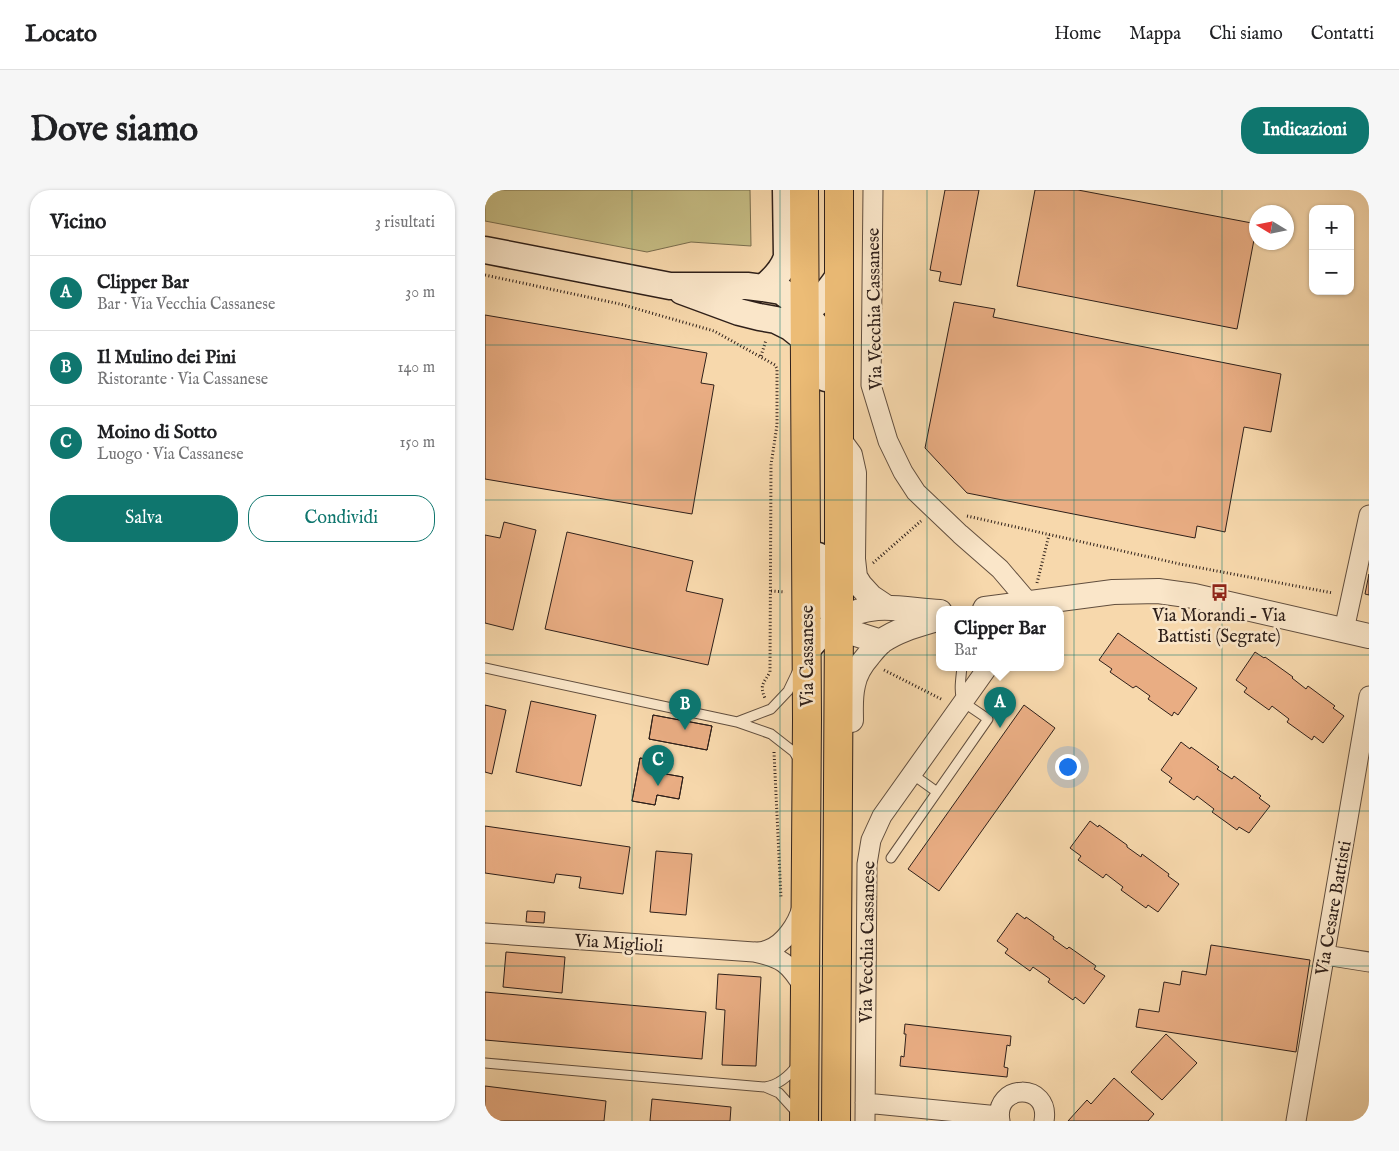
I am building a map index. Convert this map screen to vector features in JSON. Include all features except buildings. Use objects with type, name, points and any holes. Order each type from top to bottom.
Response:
[{"type":"main road","points":[[763,288],[775,278],[785,264],[787,257],[786,190]]},
{"type":"main road","name":"Via Cassanese","points":[[802,1121],[804,988],[793,897],[807,770],[804,190]]},
{"type":"main road","name":"Via Cassanese","points":[[836,1121],[839,190]]},
{"type":"main road","points":[[485,250],[670,286],[739,312],[776,320],[790,327],[805,339]]},
{"type":"main road","points":[[776,320],[789,318],[805,311],[824,297],[839,276]]},
{"type":"main road","points":[[670,286],[747,286],[781,291],[795,301],[805,311],[825,340],[827,412],[839,440]]},
{"type":"main road","points":[[806,523],[816,538],[821,595],[839,620],[807,649]]},
{"type":"street","name":"Via Vecchia Cassanese","points":[[873,190],[871,386],[888,441],[903,472],[916,492],[1000,569],[1027,606]]},
{"type":"street","points":[[839,440],[850,455],[854,473],[853,559],[855,577],[871,596],[886,607]]},
{"type":"street","points":[[1344,630],[1369,516]]},
{"type":"street","points":[[1027,606],[1113,592],[1158,591],[1177,593],[1369,636]]},
{"type":"street","points":[[881,642],[856,634],[839,620],[856,611],[886,607],[936,612]]},
{"type":"street","points":[[838,804],[847,786],[851,771],[851,696],[858,670],[881,642],[905,629],[936,619]]},
{"type":"street","name":"Via Vecchia Cassanese","points":[[865,1112],[867,864],[871,840],[882,816],[983,672]]},
{"type":"street","name":"Via Cesare Battisti","points":[[1297,1121],[1369,696]]},
{"type":"street","points":[[754,952],[773,948],[789,933],[801,911],[793,897]]},
{"type":"street","name":"Via Miglioli","points":[[485,934],[754,952]]},
{"type":"street","points":[[754,952],[780,960],[789,967],[804,988]]},
{"type":"street","points":[[1325,955],[1369,962]]},
{"type":"street","points":[[865,1112],[999,1118],[1000,1108],[1008,1096],[1022,1092],[1036,1096],[1041,1102],[1044,1108],[1044,1121]]},
{"type":"lane","points":[[737,722],[771,709],[788,691],[807,649]]},
{"type":"lane","points":[[485,668],[737,722],[771,734],[794,752],[807,770]]},
{"type":"lane","points":[[961,705],[962,671]]},
{"type":"lane","name":"Via Vecchia Cassanese","points":[[891,858],[988,719],[961,705]]},
{"type":"lane","points":[[911,774],[937,792]]},
{"type":"lane","points":[[485,1063],[765,1087],[779,1083],[793,1071],[804,1049]]},
{"type":"lane","points":[[765,1087],[779,1093],[794,1108],[802,1121]]},
{"type":"path","points":[[485,275],[620,304],[714,331],[775,365],[777,369],[777,425],[771,465],[770,670],[769,675],[763,682],[762,689],[771,709]]},
{"type":"path","points":[[872,564],[942,502],[950,512],[1049,535],[1181,564],[1351,597]]},
{"type":"path","points":[[1027,606],[1040,577],[1049,535]]},
{"type":"path","points":[[879,667],[961,705]]},
{"type":"path","points":[[771,734],[793,897]]},
{"type":"shaded area","points":[[485,190],[750,190],[751,246],[691,242],[647,252],[485,221]]},
{"type":"place","name":"Via Morandi - Via Battisti (Segrate)","points":[[1219,592]]},
{"type":"place","name":"Clipper Bar","points":[[1000,728]]},
{"type":"place","name":"Il Mulino dei Pini","points":[[685,730]]},
{"type":"place","name":"Moino di Sotto","points":[[658,786]]}]
